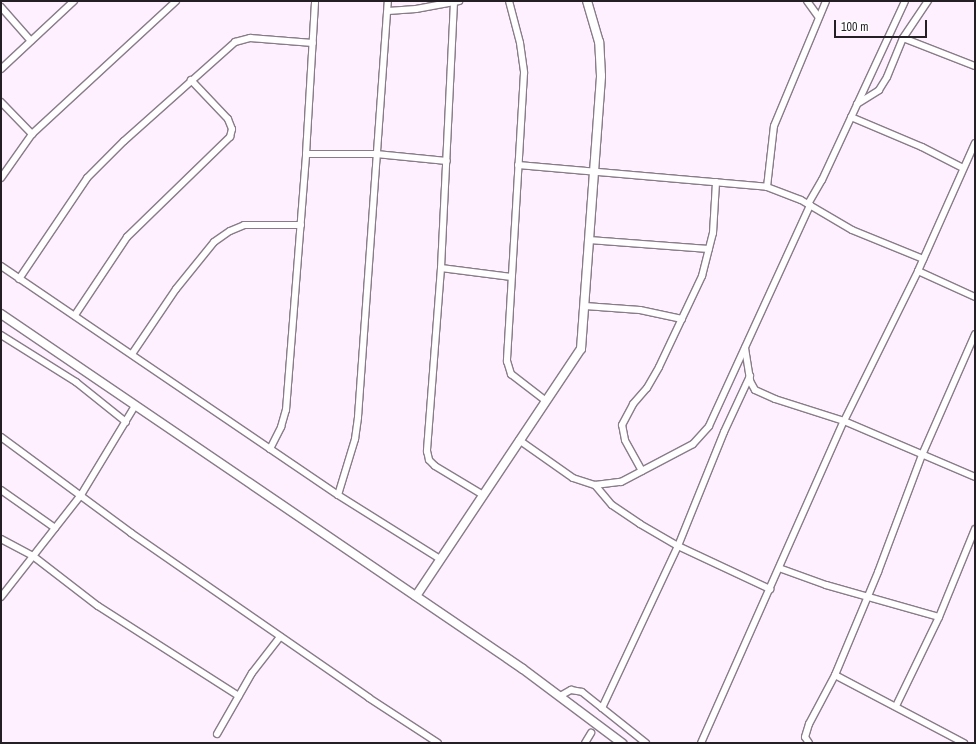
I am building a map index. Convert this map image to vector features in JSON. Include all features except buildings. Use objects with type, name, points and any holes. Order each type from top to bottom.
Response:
[{"type":"street","points":[[1,69],[74,1]]},
{"type":"street","points":[[1,178],[32,134],[176,1]]},
{"type":"street","points":[[270,449],[281,427],[286,410],[301,225],[315,1]]},
{"type":"street","points":[[338,496],[357,428],[388,1]]},
{"type":"street","points":[[509,1],[520,43],[524,73],[507,361],[508,370],[517,380],[546,400]]},
{"type":"street","points":[[416,596],[581,349],[602,61],[599,42],[587,1]]},
{"type":"street","points":[[807,1],[818,16]]},
{"type":"street","points":[[767,187],[774,126],[818,16],[826,1]]},
{"type":"street","points":[[519,440],[573,478],[595,485],[621,482],[693,444],[702,435],[709,426],[809,205],[905,1]]},
{"type":"street","points":[[857,104],[879,90],[903,38],[928,1]]},
{"type":"street","points":[[388,11],[456,2],[428,457],[435,466],[483,495]]},
{"type":"street","points":[[1,7],[31,41]]},
{"type":"street","points":[[903,38],[975,66]]},
{"type":"street","points":[[19,279],[87,178],[124,141],[235,42],[241,39],[313,43]]},
{"type":"street","points":[[75,315],[127,237],[230,138],[232,130],[228,119],[191,80]]},
{"type":"street","points":[[1,102],[32,134]]},
{"type":"street","points":[[851,117],[922,147],[963,168]]},
{"type":"street","points":[[701,743],[844,421],[918,271],[975,143]]},
{"type":"street","points":[[306,154],[376,154],[447,161]]},
{"type":"street","points":[[518,165],[594,173],[767,187],[809,205],[852,230],[923,259]]},
{"type":"street","points":[[642,470],[625,440],[622,425],[633,404],[647,388],[659,367],[702,276],[713,233],[716,182]]},
{"type":"street","points":[[132,354],[176,289],[214,242],[230,231],[244,225],[301,225]]},
{"type":"street","points":[[589,240],[709,250]]},
{"type":"street","points":[[1,266],[75,315],[338,496],[440,559]]},
{"type":"street","points":[[440,268],[511,276]]},
{"type":"street","points":[[918,271],[975,297]]},
{"type":"street","points":[[585,306],[640,310],[682,319]]},
{"type":"street","points":[[1,314],[416,596],[560,696],[622,743]]},
{"type":"street","points":[[809,743],[805,737],[809,724],[835,674],[922,455],[975,334]]},
{"type":"street","points":[[1,336],[76,382],[126,422]]},
{"type":"street","points":[[745,348],[752,386],[764,394],[844,421],[975,477]]},
{"type":"street","points":[[602,708],[678,546],[724,432],[750,376]]},
{"type":"street","points":[[1,598],[81,495],[135,406]]},
{"type":"street","points":[[1,437],[280,637],[438,743]]},
{"type":"street","points":[[595,485],[617,508],[678,546],[770,589]]},
{"type":"street","points":[[1,490],[55,528]]},
{"type":"street","points":[[896,706],[939,617],[975,529]]},
{"type":"street","points":[[1,539],[33,556],[98,606],[239,696]]},
{"type":"street","points":[[779,568],[939,617]]},
{"type":"street","points":[[217,734],[252,673],[280,637]]},
{"type":"street","points":[[835,674],[964,743]]},
{"type":"street","points":[[560,696],[571,690],[578,691],[646,743]]},
{"type":"street","points":[[585,743],[591,733]]}]
